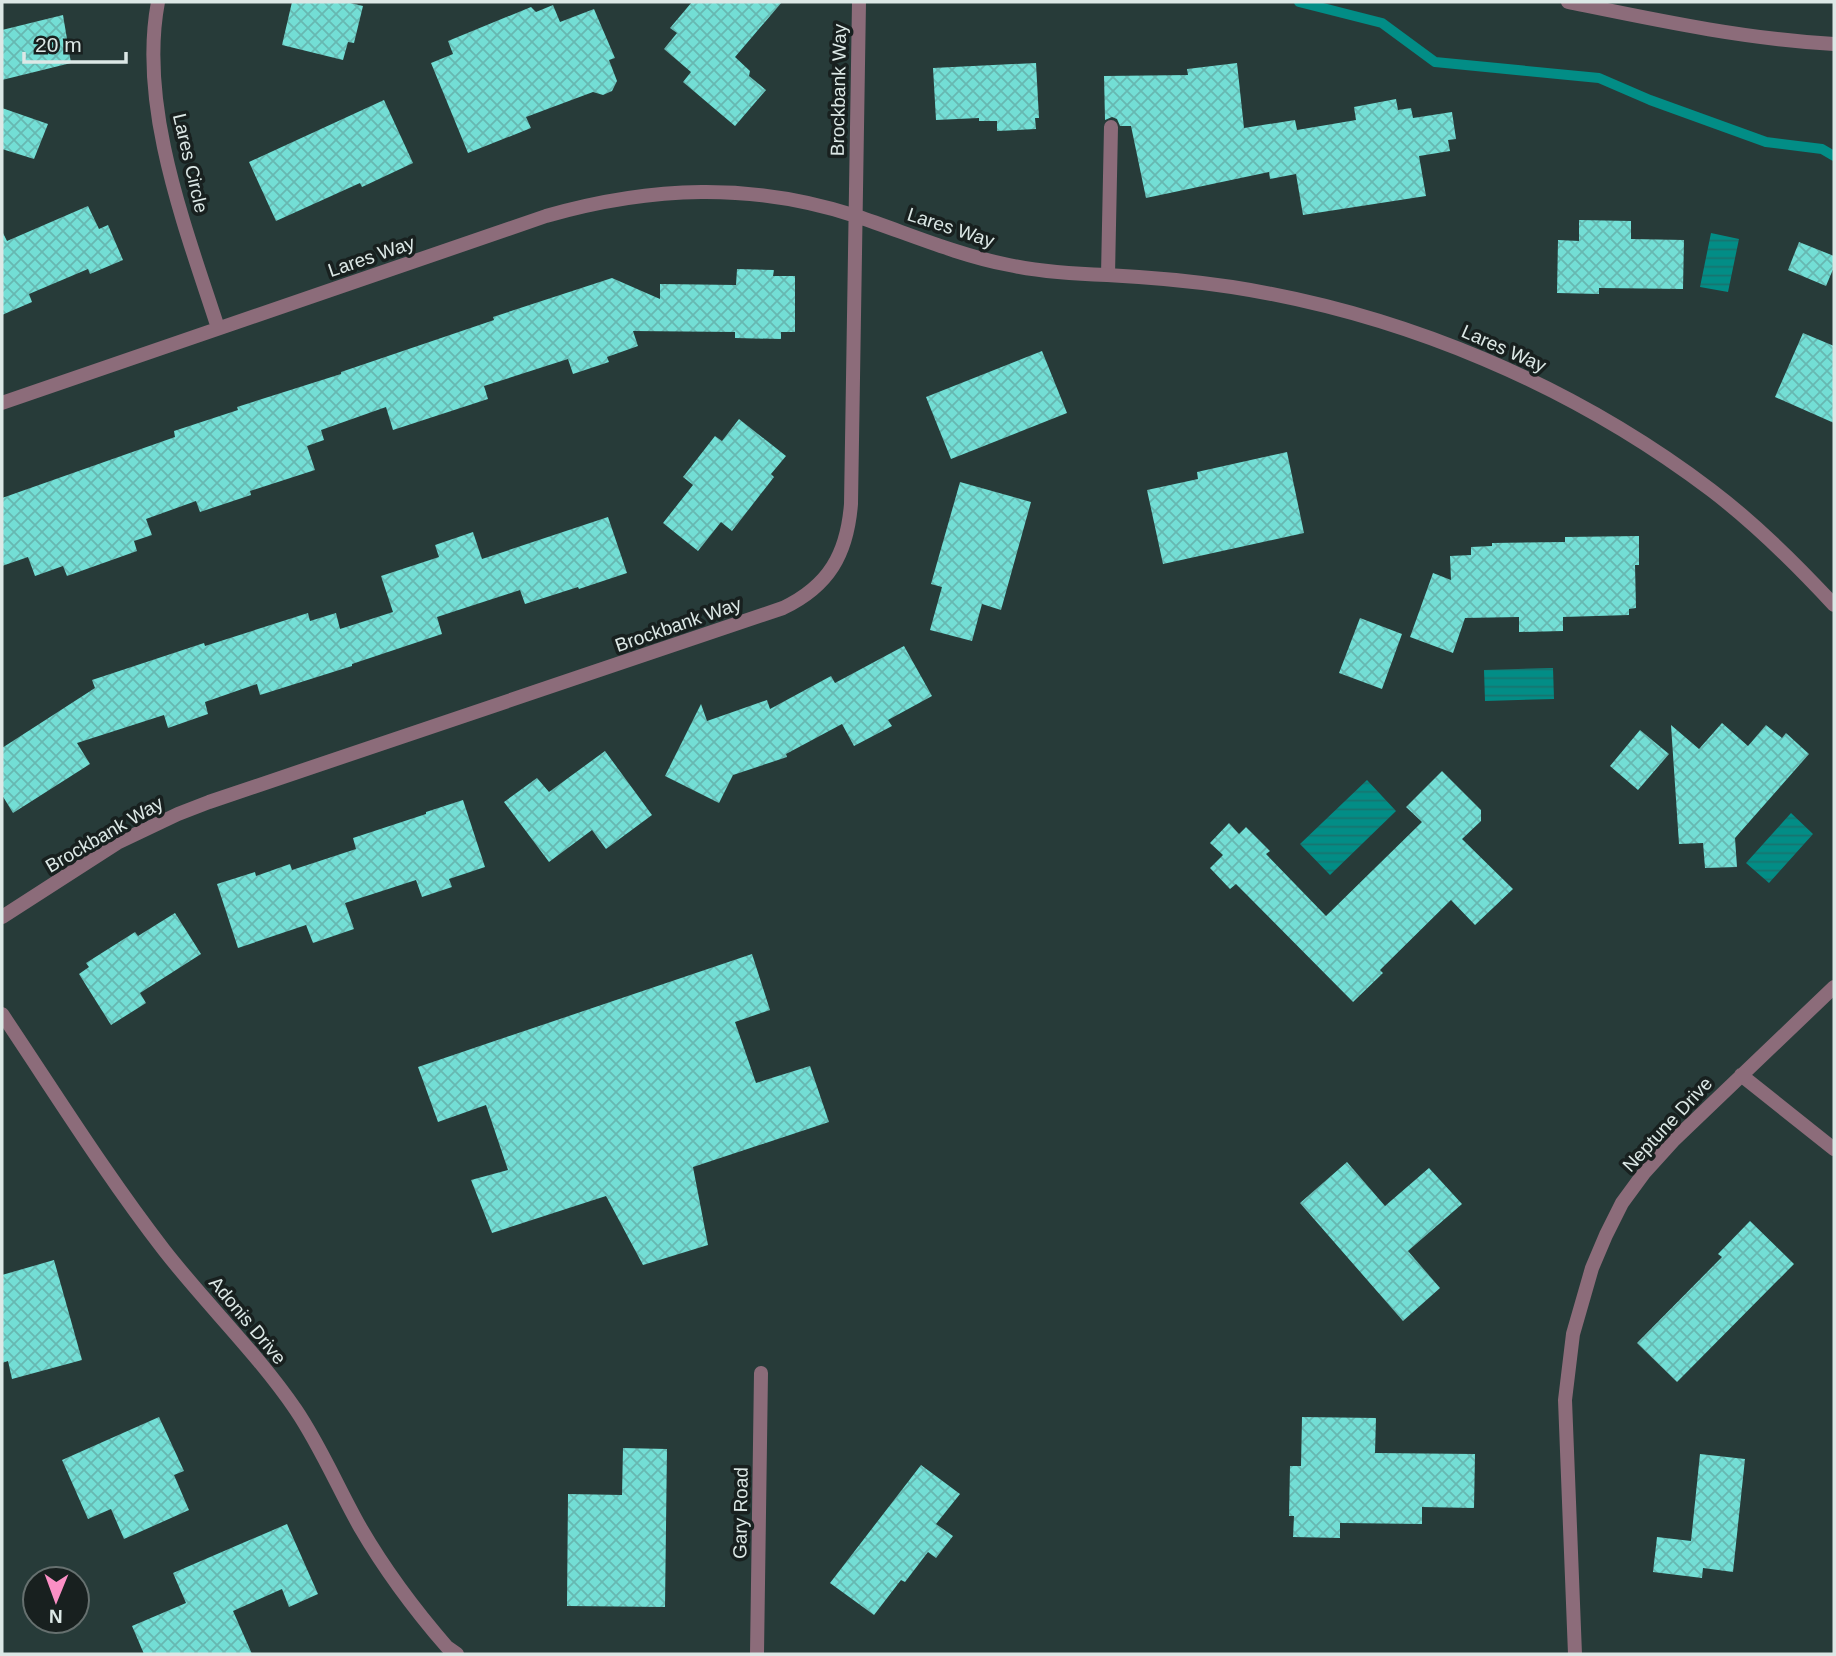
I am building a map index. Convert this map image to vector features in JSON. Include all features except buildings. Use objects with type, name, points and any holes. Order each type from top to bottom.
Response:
[{"type":"street","name":"Lares Circle","points":[[158,2],[154,30],[154,70],[166,152],[175,191],[218,328]]},
{"type":"street","name":"Brockbank Way","points":[[2,917],[117,844],[178,814],[775,611],[799,601],[813,590],[835,565],[850,520],[859,2]]},
{"type":"street","points":[[1568,2],[1732,33],[1834,44]]},
{"type":"street","points":[[1108,275],[1111,127]]},
{"type":"street","name":"Lares Way","points":[[2,403],[546,216],[624,198],[702,192],[749,193],[819,205],[973,257],[1007,265],[1040,271],[1171,280],[1234,288],[1359,315],[1421,334],[1483,358],[1602,417],[1680,468],[1763,533],[1834,605]]},
{"type":"street","name":"Neptune Drive","points":[[1575,1654],[1565,1399],[1573,1334],[1601,1246],[1622,1203],[1644,1173],[1673,1141],[1834,987]]},
{"type":"street","name":"Adonis Drive","points":[[2,1014],[135,1212],[190,1282],[267,1370],[295,1409],[377,1555],[447,1652]]},
{"type":"street","points":[[1741,1075],[1834,1149]]},
{"type":"street","name":"Gary Road","points":[[757,1654],[761,1373]]},
{"type":"water","points":[[1711,233],[1739,239],[1728,292],[1700,287]]},
{"type":"water","points":[[1553,668],[1554,699],[1485,701],[1484,670]]},
{"type":"water","points":[[1367,780],[1396,811],[1330,875],[1300,844]]},
{"type":"water","points":[[1791,813],[1813,834],[1769,883],[1746,863]]},
{"type":"waterway","points":[[1299,2],[1382,23],[1435,62],[1599,78],[1650,100],[1766,142],[1822,149],[1834,156]]}]
